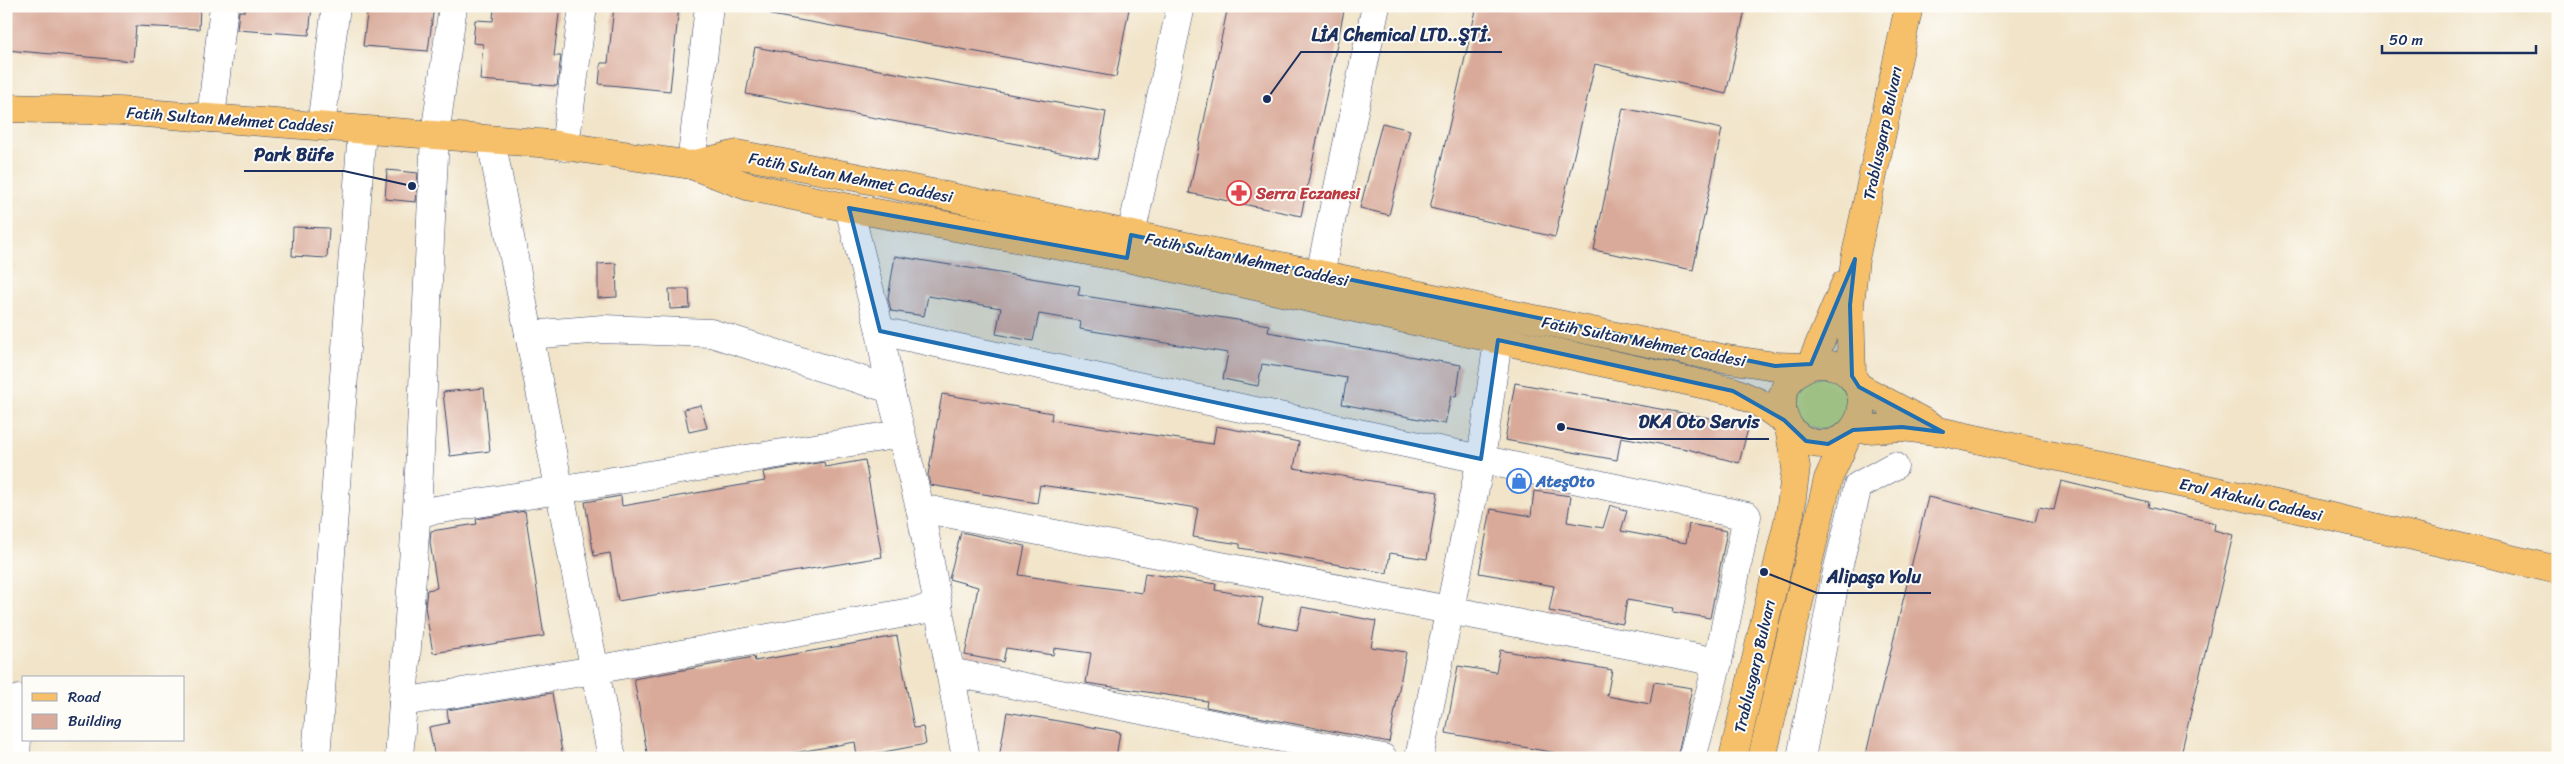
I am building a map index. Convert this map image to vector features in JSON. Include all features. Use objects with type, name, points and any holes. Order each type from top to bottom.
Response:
[{"type":"main road","name":"Trablusgarp Bulvarı","points":[[1855,381],[1850,305],[1855,259],[1909,6]]},
{"type":"main road","name":"Fatih Sultan Mehmet Caddesi","points":[[6,108],[119,111],[566,147],[691,165],[747,186],[849,208],[1320,274],[1721,358],[1775,366],[1808,366]]},
{"type":"main road","name":"Fatih Sultan Mehmet Caddesi","points":[[691,165],[737,154],[855,177],[1498,340],[1733,391],[1758,402],[1787,424]]},
{"type":"main road","points":[[849,208],[855,177]]},
{"type":"main road","name":"Trablusgarp Bulvarı","points":[[1808,366],[1855,259]]},
{"type":"main road","points":[[1498,340],[1502,312]]},
{"type":"main road","points":[[1855,381],[1862,409],[1850,432],[1838,441],[1817,444],[1806,441],[1787,424],[1781,408],[1782,395],[1786,383],[1794,374],[1808,366],[1833,365],[1855,381],[1943,432]]},
{"type":"main road","name":"Trablusgarp Bulvarı","points":[[1733,758],[1790,513],[1796,468],[1787,424]]},
{"type":"main road","points":[[1850,432],[1902,428],[1943,432]]},
{"type":"main road","name":"Trablusgarp Bulvarı","points":[[1762,758],[1828,479],[1850,432]]},
{"type":"main road","name":"Erol Atakulu Caddesi","points":[[1943,432],[2276,504],[2558,570]]},
{"type":"street","points":[[211,118],[224,6]]},
{"type":"street","points":[[321,126],[336,6]]},
{"type":"street","points":[[398,758],[417,513],[435,135],[453,6]]},
{"type":"street","points":[[566,147],[583,6]]},
{"type":"street","points":[[691,165],[709,6]]},
{"type":"street","points":[[1129,246],[1181,6]]},
{"type":"street","points":[[1320,274],[1376,6]]},
{"type":"street","points":[[316,758],[362,130]]},
{"type":"street","points":[[491,140],[612,758]]},
{"type":"street","points":[[849,208],[880,331],[900,434],[920,508],[966,758]]},
{"type":"street","points":[[529,335],[603,330],[712,333],[890,389]]},
{"type":"street","points":[[880,331],[1747,516],[1718,662],[1692,758]]},
{"type":"street","points":[[1419,758],[1481,459],[1498,340]]},
{"type":"street","points":[[417,513],[559,488],[900,434]]},
{"type":"street","points":[[1801,758],[1836,576],[1858,486],[1894,466]]},
{"type":"street","points":[[920,508],[1718,662]]},
{"type":"street","points":[[403,702],[594,670],[938,607]]},
{"type":"street","points":[[950,672],[1384,758]]},
{"type":"street","points":[[16,758],[19,698]]},
{"type":"highlighted area","points":[[849,208],[1127,258],[1131,235],[1775,366],[1811,364],[1855,259],[1850,305],[1852,376],[1859,387],[1943,432],[1902,427],[1853,430],[1828,444],[1806,441],[1784,420],[1733,391],[1498,340],[1481,459],[880,331]]},
{"type":"green space","points":[[1822,377],[1836,381],[1844,389],[1848,403],[1844,417],[1836,425],[1822,429],[1808,425],[1800,417],[1796,403],[1800,389],[1808,381]]},
{"type":"building","points":[[6,6],[200,6],[199,29],[136,26],[133,61],[6,50]]},
{"type":"building","points":[[246,6],[312,6],[309,35],[237,30],[239,11],[245,11]]},
{"type":"building","points":[[368,6],[434,6],[428,51],[363,46]]},
{"type":"building","points":[[494,6],[560,6],[554,56],[561,56],[557,86],[480,80],[483,44],[473,43],[475,20],[493,21]]},
{"type":"building","points":[[614,6],[679,6],[670,91],[599,84],[601,63],[608,63]]},
{"type":"building","points":[[772,6],[1112,6],[1129,9],[1116,77],[771,15]]},
{"type":"building","points":[[1228,6],[1345,6],[1301,216],[1189,193]]},
{"type":"building","points":[[1477,6],[1746,6],[1726,94],[1595,64],[1555,237],[1430,208]]},
{"type":"building","points":[[755,47],[1106,112],[1098,159],[746,94]]},
{"type":"building","points":[[1623,108],[1722,129],[1693,270],[1594,250]]},
{"type":"building","points":[[1382,123],[1410,130],[1389,215],[1360,208]]},
{"type":"building","points":[[387,170],[418,173],[416,202],[385,199]]},
{"type":"building","points":[[293,227],[329,228],[327,258],[292,256]]},
{"type":"building","points":[[895,256],[1080,286],[1078,295],[1269,325],[1268,332],[1461,365],[1456,397],[1451,396],[1445,424],[1342,404],[1347,378],[1262,364],[1258,386],[1223,379],[1228,353],[1080,329],[1081,321],[1039,314],[1033,341],[996,334],[1001,308],[928,296],[924,316],[891,311],[888,298]]},
{"type":"building","points":[[616,263],[617,297],[598,298],[598,264]]},
{"type":"building","points":[[669,289],[689,289],[690,308],[670,309]]},
{"type":"building","points":[[1515,383],[1710,418],[1748,429],[1739,463],[1687,449],[1621,437],[1617,460],[1505,440]]},
{"type":"building","points":[[484,388],[490,451],[450,456],[443,392]]},
{"type":"building","points":[[942,394],[1052,413],[1051,420],[1213,444],[1216,426],[1299,442],[1294,468],[1438,492],[1427,559],[1390,553],[1387,573],[1240,548],[1240,544],[1193,537],[1198,508],[1040,485],[1037,503],[930,485],[928,475]]},
{"type":"building","points":[[701,405],[707,428],[689,432],[684,409]]},
{"type":"building","points":[[865,460],[882,557],[618,601],[610,553],[594,556],[585,502],[621,496],[622,506],[765,481],[763,472],[824,462],[825,467]]},
{"type":"building","points":[[2061,481],[2149,502],[2148,507],[2215,523],[2214,530],[2233,535],[2180,758],[1865,758],[1928,497],[2035,522],[2039,507],[2054,510]]},
{"type":"building","points":[[1534,491],[1571,496],[1567,522],[1603,528],[1610,505],[1627,511],[1621,531],[1686,543],[1689,524],[1727,531],[1710,618],[1673,612],[1674,608],[1627,600],[1623,624],[1549,611],[1554,586],[1479,573],[1491,509],[1531,516]]},
{"type":"building","points":[[525,511],[544,636],[433,653],[425,607],[427,590],[437,588],[430,542],[431,531],[477,524],[476,519]]},
{"type":"building","points":[[961,532],[1025,546],[1019,575],[1142,593],[1145,573],[1216,584],[1215,590],[1263,598],[1258,623],[1297,630],[1302,607],[1376,621],[1371,647],[1406,652],[1389,742],[1206,707],[1207,701],[1086,683],[1091,653],[1054,648],[1053,655],[1006,648],[1003,662],[965,655],[978,587],[949,579]]},
{"type":"building","points":[[897,636],[914,728],[923,727],[926,744],[857,757],[855,742],[794,753],[795,758],[648,758],[634,679],[754,657],[755,661]]},
{"type":"building","points":[[1500,650],[1612,670],[1607,696],[1650,704],[1654,682],[1692,688],[1677,758],[1556,758],[1556,753],[1446,733],[1458,666],[1496,672]]},
{"type":"building","points":[[552,693],[563,758],[435,758],[429,727],[449,723],[447,710]]},
{"type":"building","points":[[1007,712],[1120,732],[1116,758],[999,758]]},
{"type":"place","name":"LİA Chemical LTD..ŞTİ.","points":[[1267,99]]},
{"type":"place","name":"Park Büfe","points":[[412,186]]},
{"type":"place","name":"Serra Eczanesi","points":[[1239,193]]},
{"type":"place","name":"DKA Oto Servis","points":[[1561,427]]},
{"type":"place","name":"AteşOto","points":[[1519,481]]},
{"type":"place","name":"Alipaşa Yolu","points":[[1764,572]]}]
